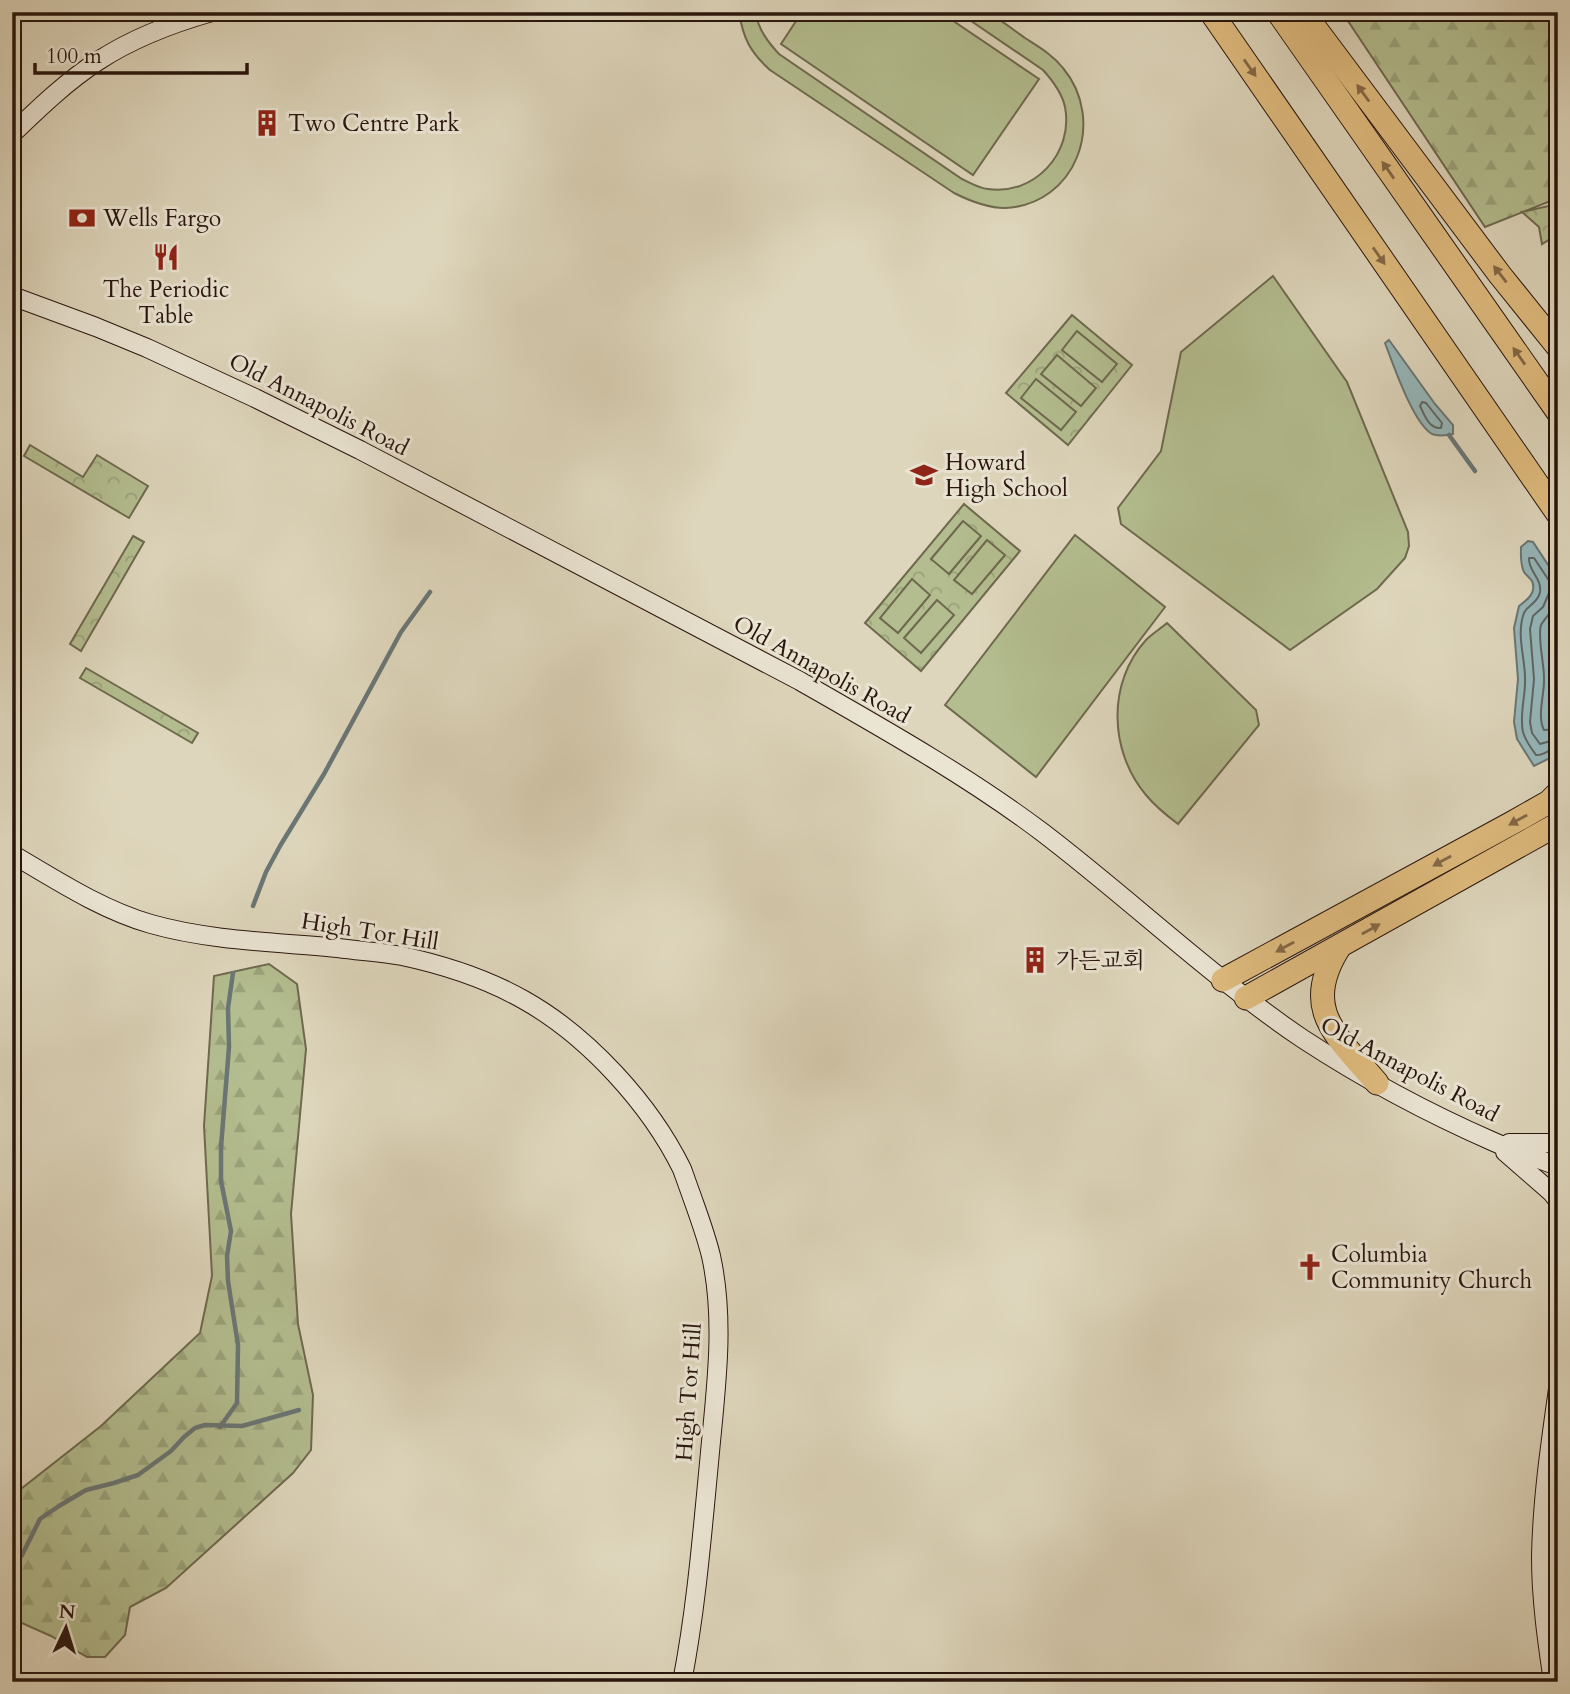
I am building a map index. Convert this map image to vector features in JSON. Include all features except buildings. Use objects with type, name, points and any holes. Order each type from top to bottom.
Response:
[{"type":"highway","points":[[1211,12],[1558,514]]},
{"type":"highway","points":[[1278,12],[1558,412]]},
{"type":"highway","points":[[1303,12],[1492,265],[1558,346]]},
{"type":"highway","points":[[1521,462],[1558,525]]},
{"type":"highway","points":[[1223,980],[1512,824],[1549,802],[1558,793]]},
{"type":"highway","points":[[1246,998],[1558,824]]},
{"type":"highway","points":[[1340,946],[1329,963],[1322,1004],[1329,1024],[1377,1083]]},
{"type":"main road","points":[[12,134],[44,104],[98,61],[126,45],[212,12]]},
{"type":"main road","name":"Old Annapolis Road","points":[[12,296],[147,348],[256,398],[800,681],[941,764],[1039,831],[1223,980],[1303,1039],[1377,1083],[1495,1143],[1558,1166]]},
{"type":"main road","name":"High Tor Hill","points":[[12,854],[86,896],[150,924],[225,937],[400,956],[487,982],[525,1001],[582,1042],[612,1070],[636,1098],[682,1170],[710,1255],[716,1291],[719,1330],[707,1482],[682,1682]]},
{"type":"main road","points":[[1495,1143],[1558,1143]]},
{"type":"main road","points":[[1495,1143],[1558,1201]]},
{"type":"main road","points":[[1553,1682],[1541,1559],[1548,1459],[1558,1390]]},
{"type":"green space","points":[[739,12],[755,12],[764,35],[779,54],[962,179],[984,188],[1005,189],[1021,186],[1035,178],[1057,155],[1066,124],[1065,107],[1057,87],[1043,70],[958,12],[989,13],[1055,59],[1076,89],[1082,112],[1083,135],[1077,157],[1066,176],[1050,192],[1030,203],[998,208],[966,199],[770,70],[748,44]]},
{"type":"green space","points":[[802,12],[940,12],[1039,79],[973,175],[781,44]]},
{"type":"green space","points":[[1342,12],[1558,12],[1558,198],[1485,227]]},
{"type":"green space","points":[[1553,205],[1558,210],[1558,234],[1542,244],[1539,227],[1522,212]]},
{"type":"green space","points":[[1273,276],[1347,382],[1408,532],[1409,546],[1405,558],[1377,589],[1290,650],[1121,524],[1118,508],[1161,451],[1181,352]]},
{"type":"green space","points":[[1072,315],[1132,365],[1068,445],[1006,393]]},
{"type":"green space","points":[[1077,331],[1117,364],[1102,382],[1062,350]]},
{"type":"green space","points":[[1057,355],[1096,388],[1081,406],[1041,374]]},
{"type":"green space","points":[[1036,379],[1076,412],[1061,430],[1021,398]]},
{"type":"green space","points":[[30,445],[83,477],[97,455],[148,486],[129,518],[24,456]]},
{"type":"green space","points":[[964,504],[1020,551],[921,671],[865,623]]},
{"type":"green space","points":[[963,521],[981,536],[949,574],[931,559]]},
{"type":"green space","points":[[1075,535],[1165,607],[1036,777],[945,705]]},
{"type":"green space","points":[[133,536],[144,542],[81,651],[70,644]]},
{"type":"green space","points":[[987,540],[1005,555],[972,594],[954,580]]},
{"type":"green space","points":[[912,579],[930,595],[898,633],[880,618]]},
{"type":"green space","points":[[937,600],[954,615],[921,653],[904,638]]},
{"type":"green space","points":[[1167,623],[1256,710],[1259,725],[1178,824],[1146,795],[1125,758],[1119,738],[1119,696],[1124,676],[1133,657],[1146,640]]},
{"type":"green space","points":[[86,668],[198,733],[192,743],[80,678]]},
{"type":"green space","points":[[269,964],[297,984],[306,1049],[291,1214],[298,1324],[313,1395],[311,1450],[293,1473],[166,1588],[130,1607],[125,1635],[105,1657],[87,1657],[22,1623],[12,1626],[12,1496],[101,1426],[200,1333],[212,1276],[204,1126],[214,976]]},
{"type":"water","points":[[1389,340],[1453,425],[1453,434],[1432,434],[1418,418],[1404,392],[1385,343]]},
{"type":"water","points":[[1528,541],[1533,542],[1558,580],[1558,754],[1534,766],[1517,739],[1514,722],[1518,679],[1514,628],[1519,606],[1530,596],[1533,589],[1532,581],[1524,572],[1521,563],[1521,547]]},
{"type":"waterway","points":[[1515,12],[1558,17]]},
{"type":"waterway","points":[[1449,435],[1475,471]]},
{"type":"waterway","points":[[253,906],[280,846],[324,774],[401,632],[430,592]]},
{"type":"waterway","points":[[220,1427],[237,1403],[238,1345],[227,1256],[231,1231],[221,1181],[229,1047],[228,1008],[233,973]]},
{"type":"waterway","points":[[12,1566],[22,1555],[40,1519],[86,1490],[138,1475],[171,1451],[195,1428],[205,1425],[242,1426],[299,1410]]},
{"type":"place","name":"Two Centre Park","points":[[267,123]]},
{"type":"place","name":"Wells Fargo","points":[[82,218]]},
{"type":"place","name":"The Periodic Table","points":[[166,257]]},
{"type":"place","name":"Howard High School","points":[[924,475]]},
{"type":"place","name":"가든교회","points":[[1035,960]]},
{"type":"place","name":"Columbia Community Church","points":[[1310,1267]]}]
